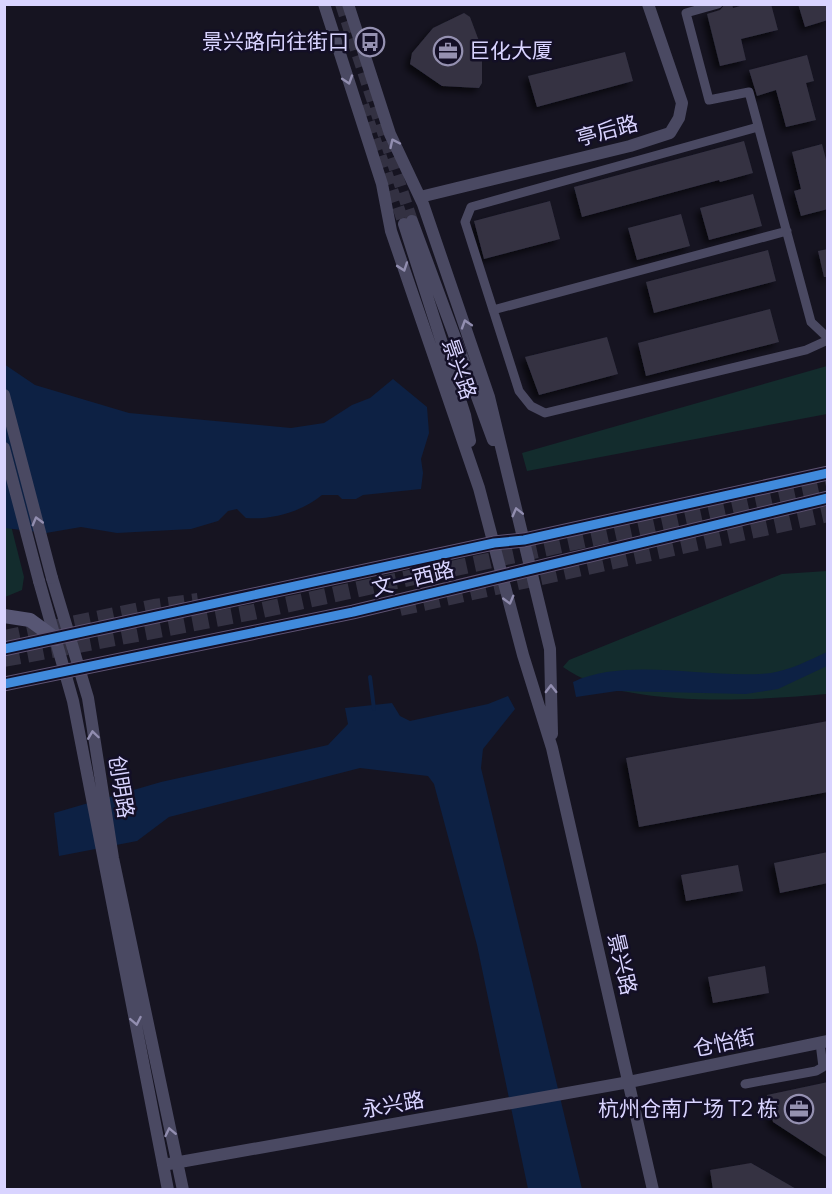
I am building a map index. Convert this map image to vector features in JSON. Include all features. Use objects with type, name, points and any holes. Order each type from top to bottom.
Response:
[{"type":"main road","name":"文一西路","points":[[4,650],[494,543],[524,540],[828,472]]},
{"type":"main road","name":"文一西路","points":[[4,684],[353,612],[827,501]]},
{"type":"main road","points":[[4,616],[30,620],[62,638]]},
{"type":"street","name":"景兴路","points":[[324,4],[382,184],[391,231],[479,488],[552,748],[653,1190]]},
{"type":"street","name":"景兴路","points":[[348,4],[390,134],[420,197],[456,292],[489,397],[550,649],[552,748]]},
{"type":"street","name":"亭后路","points":[[420,197],[630,146],[670,133],[679,118],[682,103],[648,4]]},
{"type":"street","points":[[718,4],[686,12],[709,100],[749,92],[811,322],[828,339],[806,350],[545,413],[531,406],[519,391],[465,222],[471,207],[758,127]]},
{"type":"street","points":[[479,488],[465,416],[408,223],[508,477]]},
{"type":"street","points":[[493,310],[787,231]]},
{"type":"street","name":"创明路","points":[[4,395],[52,578],[62,638]]},
{"type":"street","name":"创明路","points":[[4,447],[39,583],[62,638],[72,670],[73,701],[95,791],[170,1164],[183,1190]]},
{"type":"street","points":[[745,1084],[816,1071],[823,1067],[824,1042]]},
{"type":"street","name":"仓怡街","points":[[629,1082],[824,1042]]},
{"type":"street","name":"永兴路","points":[[170,1164],[629,1082]]},
{"type":"street","name":"创明路","points":[[168,1190],[170,1164]]},
{"type":"green space","points":[[827,366],[827,414],[527,471],[522,453]]},
{"type":"green space","points":[[4,498],[24,577],[22,590],[5,597]]},
{"type":"green space","points":[[827,571],[827,694],[728,699],[654,696],[619,690],[588,681],[563,667],[569,660],[782,574]]},
{"type":"water","points":[[4,364],[35,385],[129,413],[291,428],[324,423],[352,405],[370,398],[393,379],[427,407],[429,433],[421,459],[423,473],[421,489],[363,495],[356,499],[342,499],[338,495],[322,495],[296,510],[266,518],[246,518],[237,509],[228,511],[218,521],[191,529],[117,533],[81,527],[46,533],[5,528]]},
{"type":"water","points":[[827,652],[827,666],[778,689],[746,694],[617,691],[576,697],[573,682],[595,674],[619,671],[771,673],[793,667]]},
{"type":"water","points":[[508,696],[515,709],[483,749],[481,768],[582,1189],[528,1189],[477,945],[434,784],[428,776],[360,768],[169,817],[137,841],[59,856],[54,813],[161,782],[328,745],[348,724],[345,708],[392,703],[400,716],[410,721],[488,704]]},
{"type":"building","points":[[725,4],[732,4],[733,8],[747,4],[771,4],[778,30],[741,39],[746,60],[720,66],[707,14],[720,10]]},
{"type":"building","points":[[798,4],[828,4],[828,20],[805,27]]},
{"type":"building","name":"巨化大厦","points":[[464,13],[470,17],[482,49],[482,83],[479,88],[442,86],[410,64],[412,53],[433,28]]},
{"type":"building","points":[[625,52],[633,81],[537,107],[528,76]]},
{"type":"building","points":[[807,55],[814,81],[806,83],[816,120],[786,127],[776,90],[757,96],[749,70]]},
{"type":"building","points":[[744,141],[753,173],[582,217],[574,187]]},
{"type":"building","points":[[822,144],[828,167],[828,209],[801,216],[794,191],[801,189],[792,152]]},
{"type":"building","points":[[753,194],[762,226],[709,240],[700,208]]},
{"type":"building","points":[[550,201],[560,239],[484,259],[474,221]]},
{"type":"building","points":[[681,214],[690,246],[637,260],[628,228]]},
{"type":"building","points":[[828,249],[828,277],[824,277],[818,251]]},
{"type":"building","points":[[768,250],[776,281],[654,313],[646,282]]},
{"type":"building","points":[[770,309],[779,342],[646,376],[638,343]]},
{"type":"building","points":[[607,337],[618,374],[539,395],[525,357]]},
{"type":"building","points":[[828,721],[828,792],[639,827],[626,758]]},
{"type":"building","points":[[828,852],[828,883],[780,893],[774,863]]},
{"type":"building","points":[[738,865],[743,891],[686,901],[681,875]]},
{"type":"building","points":[[765,966],[769,993],[713,1003],[708,977]]},
{"type":"building","name":"杭州仓南广场 T2 栋","points":[[828,1082],[828,1158],[773,1122],[767,1095]]},
{"type":"building","points":[[751,1163],[798,1190],[713,1190],[710,1170]]},
{"type":"waterway","points":[[370,677],[374,709]]},
{"type":"tunnel","points":[[341,4],[412,221]]},
{"type":"tunnel","points":[[363,105],[404,224]]},
{"type":"tunnel","points":[[4,659],[253,612],[828,487]]},
{"type":"tunnel","points":[[400,608],[828,514]]},
{"type":"tunnel","points":[[4,638],[154,607],[198,601]]},
{"type":"cycle path","points":[[4,649],[494,543],[524,540],[828,473]]},
{"type":"cycle path","points":[[4,684],[353,612],[828,498]]},
{"type":"place","name":"景兴路向往街口","points":[[370,42]]},
{"type":"place","name":"巨化大厦","points":[[448,51]]},
{"type":"place","name":"杭州仓南广场 T2 栋","points":[[799,1109]]}]
